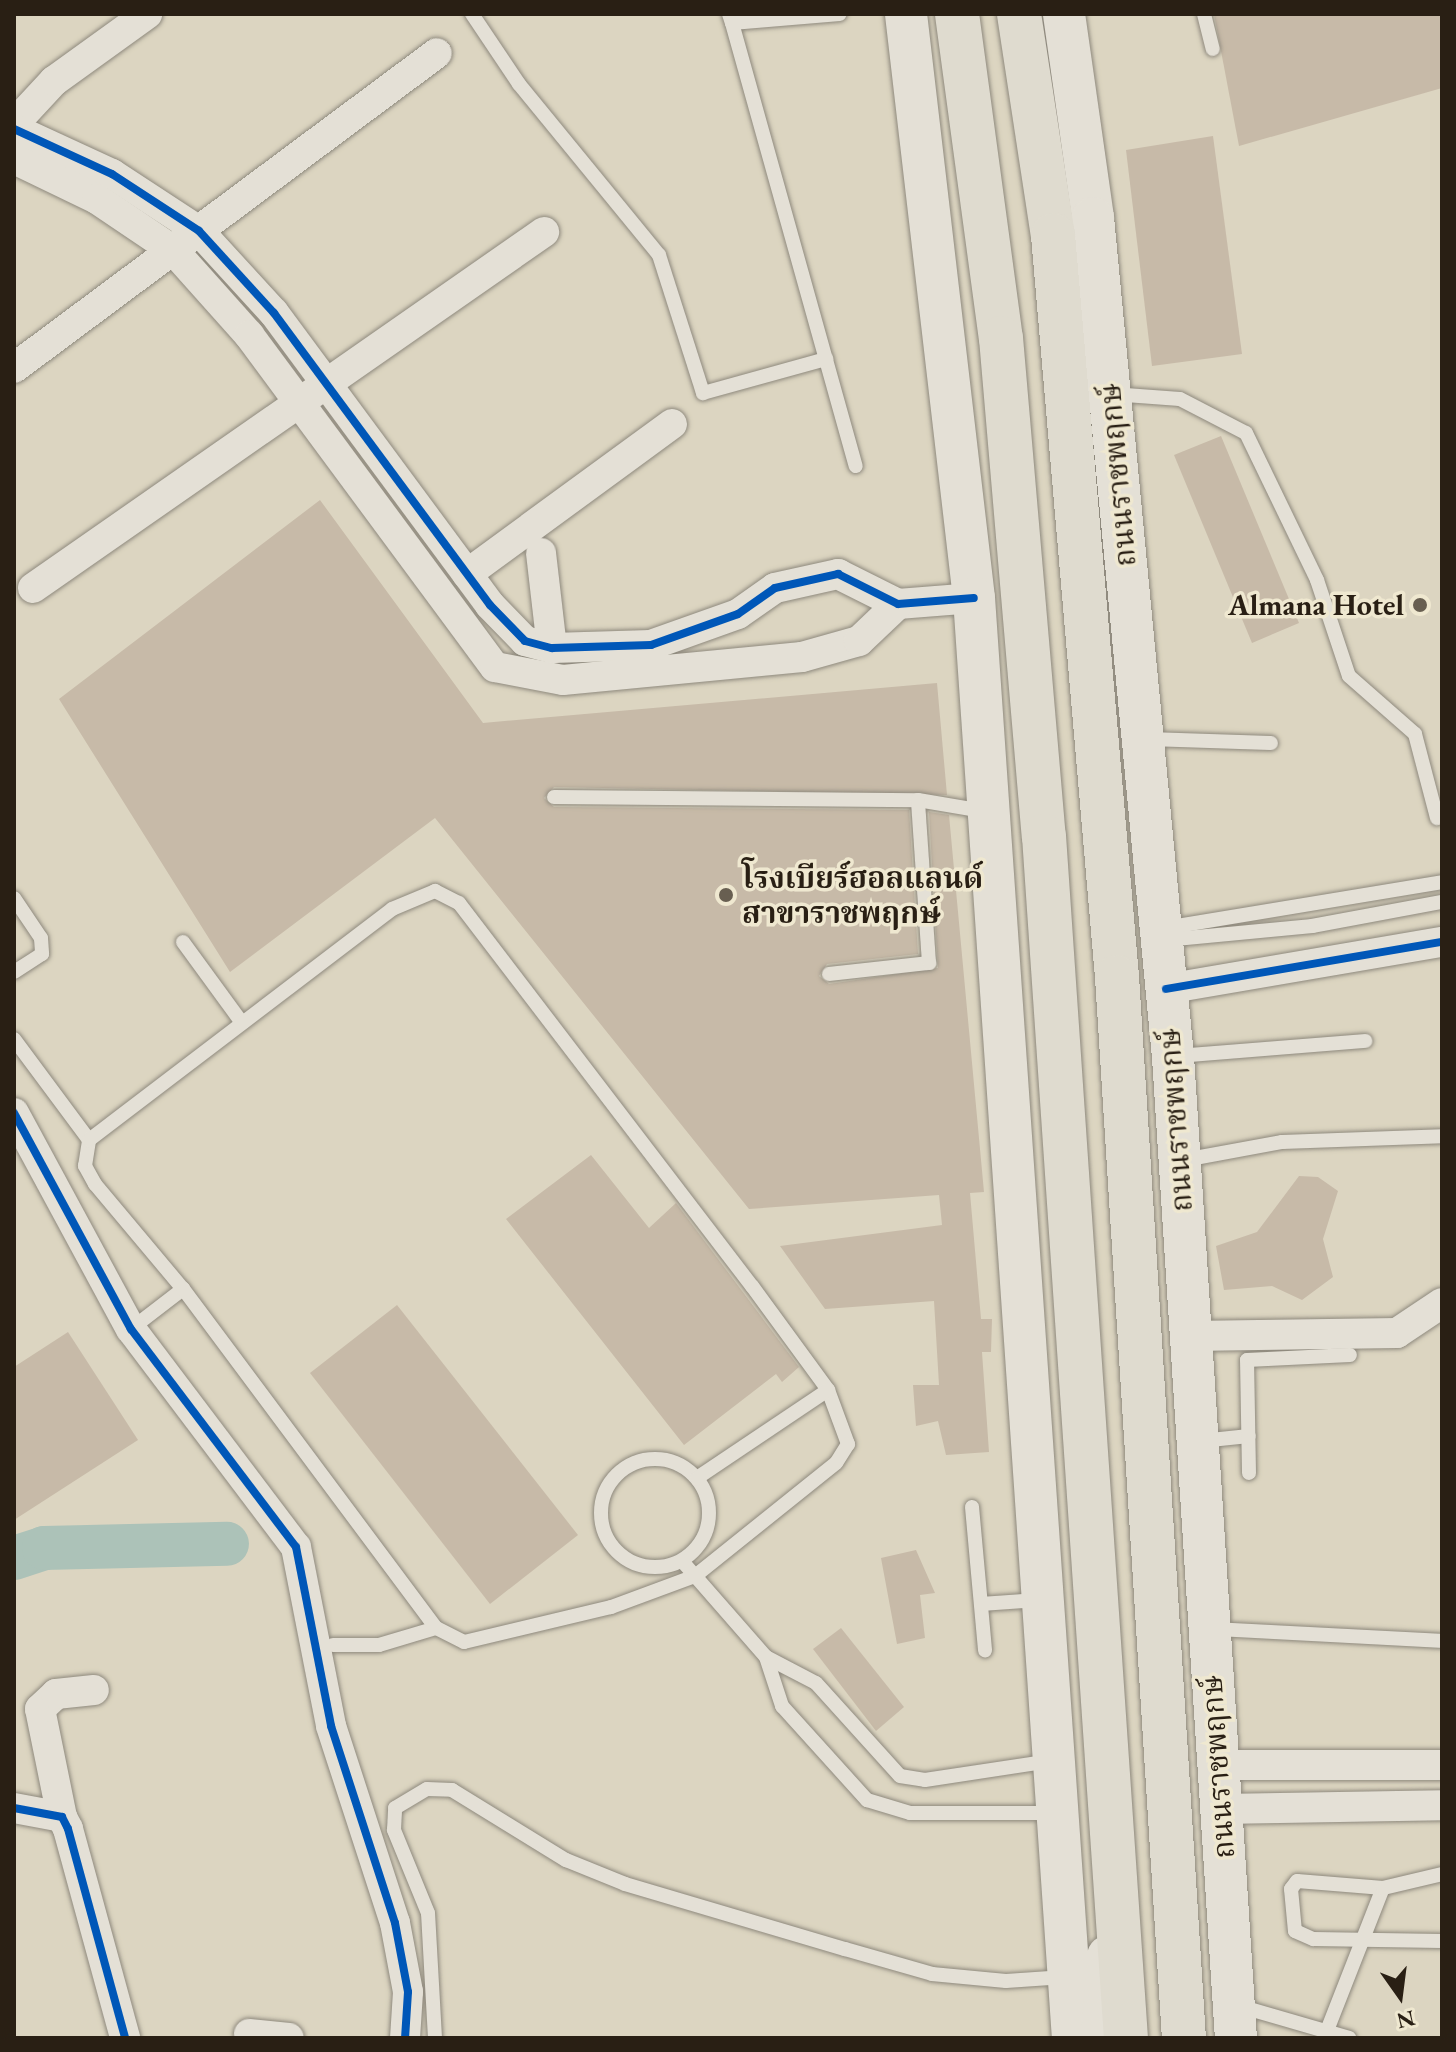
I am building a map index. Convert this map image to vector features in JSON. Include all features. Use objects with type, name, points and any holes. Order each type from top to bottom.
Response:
[{"type":"main road","points":[[906,14],[926,148],[974,598],[1073,2038]]},
{"type":"main road","points":[[957,14],[1001,338],[1058,1010],[1126,2038]]},
{"type":"main road","name":"ถนนราชพฤกษ์","points":[[1019,14],[1053,235],[1117,977],[1184,2038]]},
{"type":"main road","name":"ถนนราชพฤกษ์","points":[[1064,14],[1111,394],[1173,1057],[1217,1765],[1230,1809],[1234,2022]]},
{"type":"main road","points":[[926,148],[1001,338]]},
{"type":"main road","points":[[1053,235],[1118,490]]},
{"type":"main road","points":[[1102,2038],[1118,1917]]},
{"type":"street","points":[[147,14],[54,81],[14,126],[112,174],[199,231],[330,386],[471,579],[525,641],[552,648],[651,645],[738,614],[775,588],[838,574],[898,604],[974,598]]},
{"type":"street","points":[[14,368],[437,53]]},
{"type":"street","points":[[14,159],[97,199],[174,251],[301,407],[445,605],[495,667],[563,680],[802,657],[859,641],[898,604]]},
{"type":"street","points":[[33,588],[301,407],[544,232]]},
{"type":"street","points":[[445,605],[471,579],[672,424]]},
{"type":"street","points":[[541,553],[552,648]]},
{"type":"street","points":[[1166,989],[1442,942]]},
{"type":"street","points":[[14,1113],[131,1329],[296,1547],[331,1726],[343,1765],[380,1826],[408,1992],[405,2038]]},
{"type":"street","points":[[1190,1336],[1397,1333],[1442,1303]]},
{"type":"street","points":[[94,1690],[56,1694],[40,1709],[62,1817],[125,2038]]},
{"type":"street","points":[[1217,1765],[1428,1764],[1412,1805]]},
{"type":"street","points":[[1230,1809],[1442,1805]]},
{"type":"street","points":[[14,1808],[62,1817]]},
{"type":"street","points":[[249,2034],[289,2038]]},
{"type":"lane","points":[[472,14],[519,84],[659,255],[703,393],[826,359]]},
{"type":"lane","points":[[840,14],[731,19],[856,466]]},
{"type":"lane","points":[[1204,14],[1213,49]]},
{"type":"lane","points":[[1111,394],[1180,399],[1246,433],[1317,580],[1349,676],[1415,734],[1437,818]]},
{"type":"lane","points":[[1145,739],[1271,743]]},
{"type":"lane","points":[[554,797],[918,800],[991,813]]},
{"type":"lane","points":[[829,974],[929,963],[918,800]]},
{"type":"lane","points":[[1161,935],[1216,921],[1442,882]]},
{"type":"lane","points":[[1388,892],[1391,912]]},
{"type":"lane","points":[[447,895],[828,1390],[849,1430],[844,1455],[695,1576],[488,1639],[464,1642],[436,1628],[183,1289],[95,1184],[85,1166],[89,1140],[392,909],[417,896],[447,895]]},
{"type":"lane","points":[[14,898],[41,938],[42,954],[14,972]]},
{"type":"lane","points":[[1161,935],[1218,937],[1442,902]]},
{"type":"lane","points":[[1216,921],[1218,937]]},
{"type":"lane","points":[[183,942],[242,1023]]},
{"type":"lane","points":[[14,1039],[89,1140]]},
{"type":"lane","points":[[1173,1057],[1365,1041]]},
{"type":"lane","points":[[1179,1161],[1282,1142],[1442,1136]]},
{"type":"lane","points":[[131,1329],[183,1289]]},
{"type":"lane","points":[[1249,1473],[1247,1360],[1350,1355]]},
{"type":"lane","points":[[697,1478],[828,1390]]},
{"type":"lane","points":[[1197,1441],[1249,1436]]},
{"type":"lane","points":[[640,1460],[671,1461],[697,1478],[710,1513],[697,1549],[682,1561],[652,1568],[622,1558],[603,1534],[600,1503],[614,1476],[640,1460]]},
{"type":"lane","points":[[972,1507],[985,1650]]},
{"type":"lane","points":[[682,1561],[766,1657],[816,1683],[900,1776],[925,1780],[1054,1761]]},
{"type":"lane","points":[[981,1604],[1042,1599]]},
{"type":"lane","points":[[333,1645],[379,1645],[436,1628]]},
{"type":"lane","points":[[1209,1628],[1442,1641]]},
{"type":"lane","points":[[766,1657],[782,1706],[867,1800],[910,1813],[1058,1813]]},
{"type":"lane","points":[[435,2038],[428,1913],[380,1826],[409,1794],[452,1790],[566,1860],[625,1884],[932,1974],[1006,1981],[1068,1977]]},
{"type":"lane","points":[[1442,1874],[1383,1888],[1311,1877],[1291,1889],[1295,1931],[1304,1939],[1442,1941]]},
{"type":"lane","points":[[1316,2030],[1362,1939],[1383,1888]]},
{"type":"lane","points":[[1234,2022],[1316,2030],[1349,2038]]},
{"type":"building","points":[[1214,14],[1442,14],[1442,88],[1239,146]]},
{"type":"building","points":[[1213,136],[1242,354],[1152,366],[1126,150]]},
{"type":"building","points":[[1221,436],[1299,623],[1252,643],[1174,455]]},
{"type":"building","name":"โรงเบียร์ฮอลแลนด์ สาขาราชพฤกษ์","points":[[320,500],[483,723],[937,683],[947,795],[554,787],[544,798],[554,807],[909,810],[918,954],[827,964],[819,976],[829,984],[938,968],[929,812],[949,815],[984,1192],[970,1193],[981,1319],[992,1319],[991,1352],[982,1352],[989,1452],[946,1455],[938,1421],[916,1426],[913,1385],[939,1385],[934,1301],[825,1309],[780,1246],[942,1225],[939,1195],[749,1209],[435,818],[230,972],[59,699]]},
{"type":"building","points":[[591,1155],[649,1228],[676,1203],[799,1367],[782,1382],[776,1374],[684,1445],[506,1219]]},
{"type":"building","points":[[1299,1176],[1318,1177],[1338,1191],[1323,1239],[1333,1277],[1302,1300],[1272,1286],[1224,1290],[1216,1246],[1257,1232]]},
{"type":"building","points":[[397,1305],[578,1535],[490,1604],[310,1373]]},
{"type":"building","points":[[68,1332],[138,1440],[14,1520],[14,1367]]},
{"type":"building","points":[[916,1550],[935,1593],[920,1595],[925,1638],[897,1644],[881,1558]]},
{"type":"building","points":[[841,1628],[904,1707],[876,1731],[813,1649]]},
{"type":"waterway","points":[[14,1558],[44,1548],[227,1544]]},
{"type":"cycle path","points":[[14,129],[112,174],[199,231],[274,313],[490,605],[525,641],[552,648],[651,645],[738,614],[775,588],[838,574],[898,604],[974,598]]},
{"type":"cycle path","points":[[1166,989],[1442,942]]},
{"type":"cycle path","points":[[14,1113],[131,1329],[296,1547],[331,1726],[395,1923],[408,1992],[405,2038]]},
{"type":"cycle path","points":[[14,1808],[62,1817],[68,1829],[125,2038]]},
{"type":"place","name":"Almana Hotel","points":[[1420,605]]},
{"type":"place","name":"โรงเบียร์ฮอลแลนด์ สาขาราชพฤกษ์","points":[[726,895]]}]
